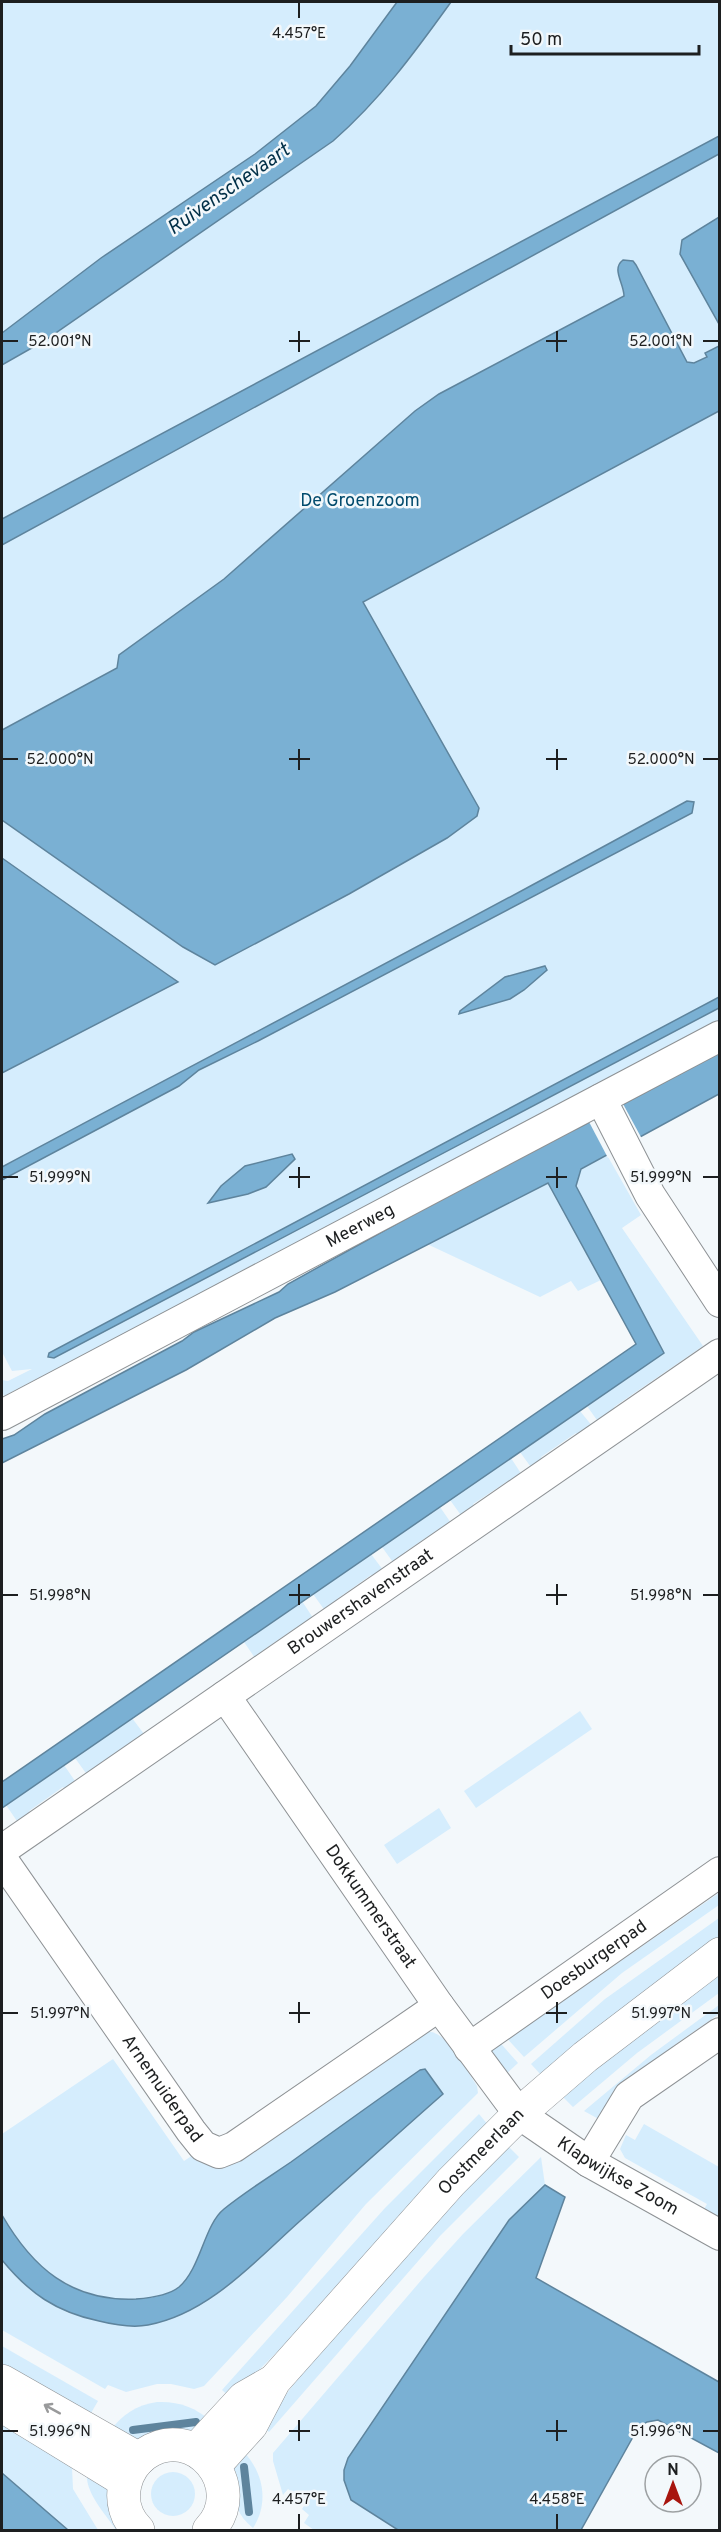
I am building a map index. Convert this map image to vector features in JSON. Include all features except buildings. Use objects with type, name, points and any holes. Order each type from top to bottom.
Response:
[{"type":"street","name":"Meerweg","points":[[2,1415],[603,1103],[720,1036]]},
{"type":"street","points":[[603,1103],[650,1195],[720,1302]]},
{"type":"street","name":"Brouwershavenstraat","points":[[2,1850],[720,1354]]},
{"type":"street","name":"Dokkummerstraat","points":[[225,1696],[439,2006],[519,2114]]},
{"type":"street","name":"Arnemuiderpad","points":[[2,1859],[202,2146],[219,2153],[234,2147],[439,2006]]},
{"type":"street","name":"Doesburgerpad","points":[[469,2048],[720,1872]]},
{"type":"street","name":"Oostmeerlaan","points":[[205,2458],[251,2424],[274,2381],[421,2214],[519,2114],[585,2057],[720,1954]]},
{"type":"street","points":[[589,2162],[629,2096],[720,2033]]},
{"type":"street","name":"Klapwijkse Zoom","points":[[519,2114],[589,2162],[720,2235]]},
{"type":"street","points":[[2,2381],[132,2470]]},
{"type":"street","points":[[2,2405],[132,2470]]},
{"type":"street","points":[[138,2530],[126,2511],[124,2492],[132,2470],[148,2452],[171,2445],[182,2446],[205,2458],[223,2487],[225,2524]]},
{"type":"green space","name":"De Groenzoom","points":[[2,2],[720,2],[719,1001],[50,1359],[719,1008],[719,1027],[134,1336],[121,1335],[4,1396],[2,1380],[8,1381],[32,1369],[12,1371],[2,1352]]},
{"type":"green space","points":[[607,1155],[641,1215],[622,1228],[703,1346],[614,1407],[618,1414],[599,1423],[587,1406],[664,1353],[576,1187],[581,1169]]},
{"type":"green space","points":[[548,1183],[601,1280],[578,1291],[571,1281],[540,1297],[427,1244]]},
{"type":"green space","points":[[580,1411],[593,1427],[580,1439],[576,1433],[541,1457],[545,1463],[533,1470],[520,1452]]},
{"type":"green space","points":[[511,1458],[522,1475],[512,1486],[508,1481],[473,1504],[477,1511],[463,1518],[450,1500]]},
{"type":"green space","points":[[440,1507],[451,1523],[443,1534],[439,1529],[405,1552],[408,1559],[395,1565],[382,1547]]},
{"type":"green space","points":[[371,1554],[383,1570],[376,1581],[371,1575],[337,1599],[341,1605],[326,1612],[313,1594]]},
{"type":"green space","points":[[302,1601],[313,1618],[301,1633],[297,1627],[262,1651],[266,1657],[257,1661],[244,1642]]},
{"type":"green space","points":[[580,1711],[592,1729],[476,1808],[464,1791]]},
{"type":"green space","points":[[132,1718],[144,1734],[100,1764],[88,1776],[75,1758]]},
{"type":"green space","points":[[64,1765],[75,1781],[68,1793],[63,1787],[29,1811],[33,1817],[19,1824],[6,1805]]},
{"type":"green space","points":[[439,1808],[451,1828],[397,1864],[384,1845]]},
{"type":"green space","points":[[719,1893],[719,1905],[622,1973],[524,2057],[503,2034],[553,2008]]},
{"type":"green space","points":[[719,1918],[719,1940],[543,2077],[531,2064],[605,1999]]},
{"type":"green space","points":[[719,1968],[719,1993],[637,2053],[573,2107],[560,2094]]},
{"type":"green space","points":[[719,2005],[719,2014],[673,2046],[677,2052],[604,2122],[584,2111],[651,2055]]},
{"type":"green space","points":[[427,2032],[434,2033],[449,2044],[477,2086],[478,2093],[366,2204],[287,2297],[204,2386],[194,2389],[171,2384],[157,2384],[126,2392],[108,2385],[105,2389],[2,2330],[2,2260],[26,2286],[68,2313],[123,2326],[170,2319],[194,2267],[182,2284],[173,2291],[137,2299],[96,2295],[58,2279],[26,2252],[13,2236],[3,2217],[2,2134],[113,2059],[184,2161]]},
{"type":"green space","points":[[496,2038],[518,2063],[504,2076],[489,2053]]},
{"type":"green space","points":[[479,2114],[489,2126],[309,2320],[231,2398],[222,2390],[385,2208]]},
{"type":"green space","points":[[644,2124],[719,2167],[719,2217],[703,2211],[707,2204],[625,2158],[620,2149],[626,2135],[635,2140]]},
{"type":"green space","points":[[507,2145],[519,2157],[440,2236],[269,2432],[262,2426],[323,2346]]},
{"type":"green space","points":[[541,2157],[545,2185],[509,2220],[348,2458],[351,2500],[398,2530],[314,2530],[304,2523],[309,2515],[302,2509],[306,2503],[288,2489],[283,2495],[273,2461],[273,2453],[424,2277],[463,2234]]},
{"type":"green space","points":[[2,2346],[98,2401],[87,2420],[2,2373]]},
{"type":"green space","points":[[157,2402],[186,2406],[211,2421],[199,2430],[135,2440],[109,2432],[130,2412]]},
{"type":"green space","points":[[2,2414],[72,2467],[73,2489],[98,2530],[68,2530],[2,2473]]},
{"type":"green space","points":[[241,2449],[255,2467],[262,2487],[261,2508],[253,2528],[239,2511],[233,2491],[232,2480]]},
{"type":"green space","points":[[87,2471],[105,2479],[125,2530],[116,2530],[96,2502],[89,2487]]},
{"type":"green space","points":[[173,2472],[182,2473],[189,2478],[194,2485],[194,2503],[189,2510],[182,2515],[173,2516],[164,2515],[157,2510],[152,2503],[151,2494],[152,2485],[157,2478],[164,2473]]},
{"type":"water","name":"Ruivenschevaart","points":[[397,2],[451,2],[396,75],[333,141],[44,341],[2,365],[2,333],[101,258],[255,154],[316,106],[350,66]]},
{"type":"water","points":[[719,136],[719,154],[2,545],[2,519]]},
{"type":"water","points":[[719,217],[719,324],[680,254],[682,240]]},
{"type":"water","points":[[623,260],[633,261],[636,265],[687,362],[694,363],[707,357],[705,353],[719,346],[719,411],[363,602],[479,808],[477,816],[447,838],[349,894],[215,965],[183,947],[2,820],[2,730],[117,668],[119,655],[224,579],[415,411],[439,394],[624,296],[618,272]]},
{"type":"water","points":[[687,801],[694,802],[692,813],[199,1070],[179,1086],[2,1180],[2,1167],[431,940]]},
{"type":"water","points":[[2,858],[168,975],[178,982],[2,1073]]},
{"type":"water","points":[[545,966],[547,970],[510,999],[459,1014],[505,977]]},
{"type":"water","points":[[719,997],[719,1008],[54,1358],[48,1357],[49,1353]]},
{"type":"water","points":[[719,1053],[719,1094],[581,1169],[576,1186],[664,1353],[2,1808],[2,1782],[636,1344],[548,1183],[335,1292],[275,1318],[186,1370],[2,1463],[2,1439],[14,1435],[45,1414],[182,1341],[194,1332],[279,1292],[288,1284],[523,1154],[580,1127]]},
{"type":"water","points":[[292,1154],[295,1159],[266,1187],[248,1194],[208,1203],[221,1186],[245,1166]]},
{"type":"water","points":[[425,2069],[443,2094],[249,2268],[211,2298],[191,2310],[170,2319],[142,2326],[117,2325],[84,2317],[44,2299],[22,2282],[2,2260],[2,2215],[26,2250],[40,2265],[56,2278],[73,2287],[113,2298],[141,2299],[169,2293],[186,2279],[212,2225],[224,2209],[420,2070]]},
{"type":"water","points":[[545,2185],[565,2197],[536,2278],[719,2382],[719,2453],[658,2420],[647,2422],[638,2428],[581,2530],[398,2530],[351,2500],[344,2480],[348,2458],[509,2220]]},
{"type":"water","points":[[2,2473],[68,2530],[2,2530]]},
{"type":"pier","points":[[622,1102],[642,1139],[608,1158],[588,1120]]},
{"type":"waterway","points":[[133,2430],[196,2422]]},
{"type":"waterway","points":[[244,2467],[249,2512]]}]
